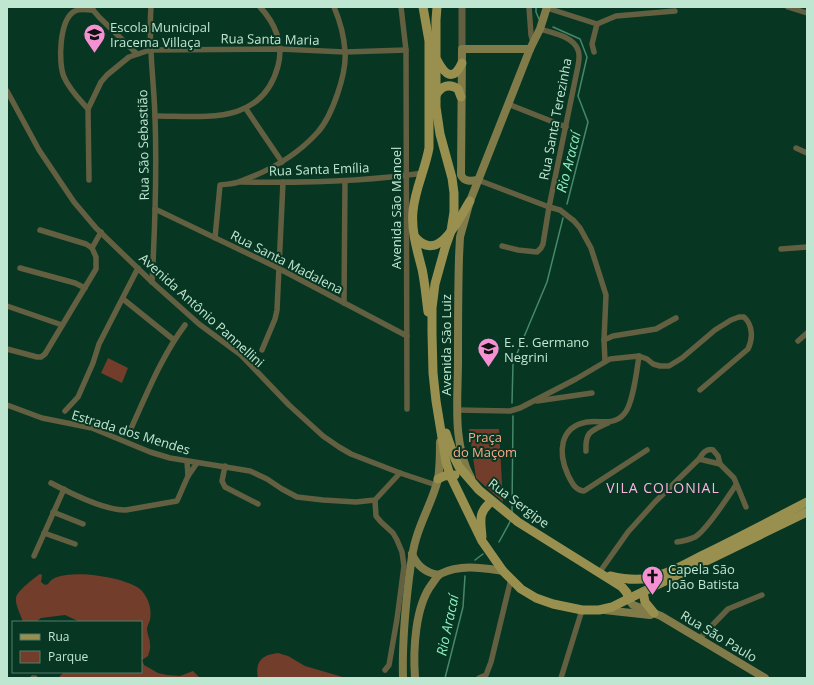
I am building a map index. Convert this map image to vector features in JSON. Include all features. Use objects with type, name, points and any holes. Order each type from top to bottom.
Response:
[{"type":"main road","points":[[423,7],[429,41],[432,94],[436,107],[440,134],[452,178],[454,193],[454,212],[451,231],[435,284],[432,333],[433,373],[441,436],[450,475],[482,541],[503,571],[521,589],[536,598],[552,604],[582,610],[657,614]]},
{"type":"main road","points":[[433,7],[436,20]]},
{"type":"main road","points":[[432,333],[413,227],[412,213],[414,196],[423,173],[429,148],[432,94],[437,60],[437,7]]},
{"type":"main road","name":"Avenida São Luiz","points":[[474,485],[467,471],[458,443],[457,410],[460,237],[470,201],[532,45],[540,29],[547,7]]},
{"type":"main road","points":[[478,180],[464,180],[460,171],[462,49],[532,45]]},
{"type":"main road","points":[[437,60],[444,72],[448,74],[455,73],[462,63]]},
{"type":"main road","points":[[432,94],[444,87],[450,86],[458,90],[461,97]]},
{"type":"main road","points":[[415,237],[423,244],[434,246],[443,241],[470,201]]},
{"type":"main road","name":"Rua Sergipe","points":[[438,411],[451,451],[460,467],[474,485],[518,522],[622,587],[626,591],[628,600]]},
{"type":"main road","points":[[403,678],[402,658],[405,606],[412,554],[416,538],[432,499],[437,482],[440,466],[441,436]]},
{"type":"main road","points":[[437,482],[450,475],[457,475],[464,477],[474,485]]},
{"type":"main road","points":[[599,573],[624,579],[649,578],[663,574],[735,540],[807,502]]},
{"type":"main road","points":[[482,541],[481,514],[487,505],[496,504]]},
{"type":"main road","points":[[599,610],[612,607],[628,600],[807,512]]},
{"type":"main road","points":[[412,554],[416,562],[422,568],[430,573],[439,575]]},
{"type":"main road","points":[[415,678],[414,667],[417,625],[423,600],[439,575],[452,570],[472,566],[503,571]]},
{"type":"main road","points":[[643,592],[645,602],[657,614]]},
{"type":"main road","name":"Rua São Paulo","points":[[628,600],[633,605],[657,614],[700,638],[753,674],[765,678]]},
{"type":"street","name":"Rua São Sebastião","points":[[151,7],[150,50],[155,116],[155,209],[152,282]]},
{"type":"street","points":[[155,116],[217,116],[246,109],[255,104],[269,88],[278,67],[280,49],[277,33],[271,19],[260,7]]},
{"type":"street","points":[[215,238],[220,185],[240,182],[291,157],[318,132],[332,109],[339,90],[346,52],[340,22],[334,7]]},
{"type":"street","name":"Avenida São Manoel","points":[[401,7],[406,50],[407,409]]},
{"type":"street","points":[[462,7],[462,49]]},
{"type":"street","points":[[530,7],[532,45]]},
{"type":"street","points":[[547,7],[597,24],[616,16],[675,11]]},
{"type":"street","points":[[788,7],[807,12]]},
{"type":"street","points":[[88,109],[72,90],[65,79],[62,70],[61,40],[64,24],[71,13],[75,10],[93,9],[137,54]]},
{"type":"street","points":[[594,52],[592,44],[597,24]]},
{"type":"street","name":"Rua Santa Terezinha","points":[[502,246],[518,250],[537,252],[543,244],[549,207],[578,66],[579,52],[573,43],[565,37],[540,29]]},
{"type":"street","name":"Rua Santa Maria","points":[[89,180],[88,109],[99,86],[107,75],[129,57],[150,50],[280,49],[346,52],[406,50]]},
{"type":"street","name":"Avenida Antônio Pannellini","points":[[7,91],[38,150],[74,202],[101,232],[152,282],[199,324],[241,355],[289,405],[323,436],[351,454],[400,473],[437,482]]},
{"type":"street","points":[[508,104],[566,127]]},
{"type":"street","points":[[246,109],[282,162]]},
{"type":"street","points":[[796,148],[807,153]]},
{"type":"street","name":"Rua Santa Emília","points":[[240,182],[345,181],[423,173]]},
{"type":"street","points":[[478,180],[560,210],[580,228],[591,248],[606,295],[604,340],[605,362]]},
{"type":"street","points":[[344,303],[345,181]]},
{"type":"street","points":[[262,350],[275,319],[277,310],[283,182]]},
{"type":"street","points":[[406,183],[414,196]]},
{"type":"street","name":"Rua Santa Madalena","points":[[155,209],[278,268],[407,336]]},
{"type":"street","points":[[7,350],[41,357],[46,354],[96,269],[96,257],[92,248],[86,244],[40,230]]},
{"type":"street","points":[[92,248],[101,232]]},
{"type":"street","points":[[781,249],[807,247]]},
{"type":"street","points":[[20,268],[75,283],[85,288]]},
{"type":"street","points":[[65,411],[78,397],[93,363],[99,344],[138,268]]},
{"type":"street","points":[[123,299],[174,340]]},
{"type":"street","points":[[7,306],[62,326]]},
{"type":"street","points":[[457,410],[510,411],[520,408],[576,379],[610,359],[639,356],[647,359],[653,364],[669,366],[686,355],[715,330],[731,320],[744,317],[748,320],[752,336],[748,349],[700,390]]},
{"type":"street","points":[[604,340],[614,336],[656,329],[676,318]]},
{"type":"street","points":[[129,433],[153,379],[174,340],[186,325]]},
{"type":"street","points":[[798,341],[807,333]]},
{"type":"street","points":[[586,452],[585,442],[590,431],[620,418],[625,414],[628,408],[639,356]]},
{"type":"street","points":[[532,402],[592,393]]},
{"type":"street","name":"Estrada dos Mendes","points":[[7,405],[42,418],[92,428],[150,452],[197,463],[225,466],[250,471],[267,479],[297,497],[356,502],[375,500]]},
{"type":"street","points":[[608,423],[582,423],[572,428],[565,437],[562,454],[566,471],[576,489],[580,491],[587,490],[647,450]]},
{"type":"street","points":[[599,573],[628,532],[655,502],[707,450],[713,450],[718,456],[720,464],[734,478],[736,486],[746,507]]},
{"type":"street","points":[[699,459],[720,464]]},
{"type":"street","points":[[187,461],[188,476]]},
{"type":"street","points":[[51,483],[109,508],[126,510],[177,501],[188,476],[197,463]]},
{"type":"street","points":[[225,466],[222,481],[224,487],[258,504]]},
{"type":"street","points":[[385,670],[389,665],[404,566],[402,552],[394,533],[376,516],[375,500],[400,473]]},
{"type":"street","points":[[677,542],[690,539],[703,530],[736,486]]},
{"type":"street","points":[[34,556],[64,489]]},
{"type":"street","points":[[54,512],[83,524]]},
{"type":"street","points":[[44,533],[75,544]]},
{"type":"street","points":[[479,678],[486,675],[491,662],[511,579]]},
{"type":"street","points":[[700,638],[728,608],[762,595]]},
{"type":"street","points":[[561,678],[582,610]]},
{"type":"green space","points":[[108,358],[128,368],[122,383],[101,373]]},
{"type":"green space","name":"Praça do Maçom","points":[[469,429],[499,429],[503,502],[476,478]]},
{"type":"green space","points":[[40,574],[42,575],[41,582],[45,585],[54,578],[65,575],[79,574],[94,575],[124,581],[135,586],[144,594],[150,609],[151,616],[147,629],[150,642],[148,656],[142,660],[142,621],[78,621],[65,615],[41,618],[37,621],[23,621],[17,607],[16,598],[22,588]]},
{"type":"green space","points":[[278,653],[288,656],[305,666],[346,678],[258,678],[257,672],[261,660],[268,655]]},
{"type":"green space","points":[[142,660],[144,665],[158,673],[180,676],[193,671],[200,678],[58,678],[63,673],[142,673]]},
{"type":"waterway","name":"Rio Aracaí","points":[[536,7],[536,12],[539,19]]},
{"type":"waterway","name":"Rio Aracaí","points":[[553,27],[580,39],[587,57],[578,96],[588,122],[567,204]]},
{"type":"waterway","name":"Rio Aracaí","points":[[512,403],[513,363],[547,282],[563,218]]},
{"type":"waterway","name":"Rio Aracaí","points":[[512,512],[513,416]]},
{"type":"waterway","name":"Rio Aracaí","points":[[499,542],[511,520]]},
{"type":"waterway","name":"Rio Aracaí","points":[[475,560],[483,554]]},
{"type":"waterway","name":"Rio Aracaí","points":[[445,678],[463,607],[465,576]]},
{"type":"place","name":"Escola Municipal Iracema Villaça","points":[[94,54]]},
{"type":"place","name":"E. E. Germano Negrini","points":[[488,368]]},
{"type":"place","name":"Capela São João Batista","points":[[652,596]]},
{"type":"district","name":"VILA COLONIAL","points":[[663,487]]}]
